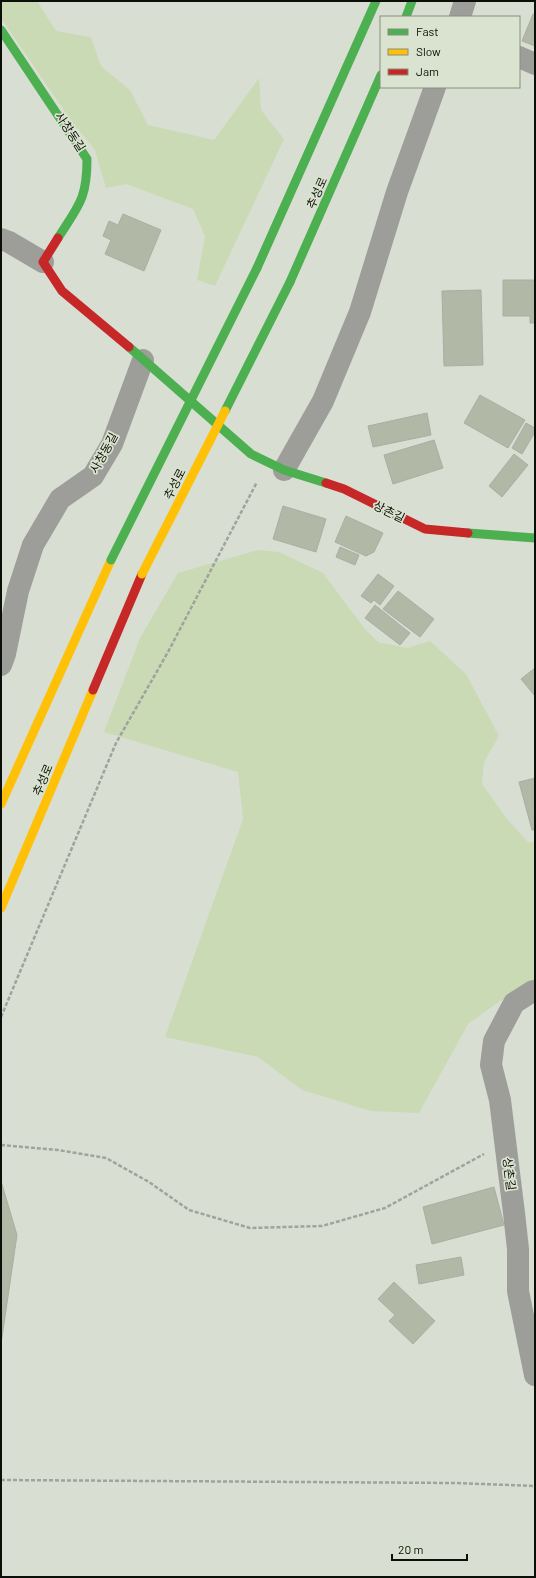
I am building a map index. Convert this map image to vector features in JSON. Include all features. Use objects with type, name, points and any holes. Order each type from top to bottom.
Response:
[{"type":"main road","name":"추성로","points":[[1,804],[111,560],[257,268],[376,1]]},
{"type":"main road","points":[[406,16],[412,1]]},
{"type":"main road","name":"사창동길","points":[[1,30],[74,137],[87,160],[87,183],[83,199],[43,262]]},
{"type":"main road","name":"추성로","points":[[1,908],[142,574],[290,282],[380,77]]},
{"type":"main road","points":[[43,262],[62,291],[143,360]]},
{"type":"main road","name":"상촌길","points":[[143,360],[251,454],[276,466],[344,489],[425,529],[535,538]]},
{"type":"street","points":[[460,16],[465,1]]},
{"type":"street","points":[[520,57],[535,64]]},
{"type":"street","points":[[276,466],[323,401],[360,312],[397,192],[435,88]]},
{"type":"street","points":[[1,239],[9,242],[43,262]]},
{"type":"street","name":"사창동길","points":[[1,665],[5,654],[18,592],[33,544],[60,499],[93,476],[112,444],[143,360]]},
{"type":"street","name":"상촌길","points":[[535,992],[514,1003],[494,1041],[491,1065],[500,1100],[518,1249],[518,1291],[535,1375]]},
{"type":"path","points":[[1,1017],[116,743],[276,466]]},
{"type":"path","points":[[1,1145],[58,1150],[106,1158],[149,1182],[190,1210],[250,1228],[322,1226],[385,1208],[505,1143]]},
{"type":"path","points":[[1,1480],[447,1483],[535,1486]]},
{"type":"green space","points":[[1,1],[37,1],[56,31],[91,37],[101,66],[130,90],[148,125],[214,140],[259,78],[261,110],[284,139],[215,286],[197,280],[205,236],[193,209],[126,184],[106,188],[95,150],[72,122],[1,18]]},
{"type":"green space","points":[[258,550],[279,552],[323,573],[364,628],[378,642],[407,648],[430,641],[466,674],[499,736],[484,762],[482,784],[507,819],[528,842],[535,842],[535,983],[528,984],[500,1001],[468,1024],[419,1113],[371,1111],[302,1090],[258,1057],[165,1037],[243,819],[238,772],[104,732],[140,638],[178,573]]},
{"type":"building","points":[[533,14],[535,14],[535,46],[522,41]]},
{"type":"building","points":[[123,214],[161,230],[144,271],[105,254],[111,240],[103,236],[109,221],[118,225]]},
{"type":"building","points":[[503,280],[535,280],[535,323],[530,323],[530,316],[503,316]]},
{"type":"building","points":[[481,290],[483,365],[444,366],[442,291]]},
{"type":"building","points":[[480,395],[525,420],[508,448],[464,423]]},
{"type":"building","points":[[427,413],[431,435],[373,447],[368,426]]},
{"type":"building","points":[[526,423],[535,428],[535,432],[522,454],[512,448]]},
{"type":"building","points":[[434,440],[443,468],[393,484],[384,455]]},
{"type":"building","points":[[514,454],[528,465],[502,497],[489,486]]},
{"type":"building","points":[[283,506],[326,519],[316,552],[273,539]]},
{"type":"building","points":[[346,516],[383,533],[374,552],[366,556],[335,542]]},
{"type":"building","points":[[340,547],[359,555],[355,565],[336,557]]},
{"type":"building","points":[[378,574],[394,586],[380,605],[374,600],[371,603],[361,596]]},
{"type":"building","points":[[398,591],[434,619],[420,637],[383,609]]},
{"type":"building","points":[[375,605],[410,633],[400,645],[365,618]]},
{"type":"building","points":[[535,668],[535,696],[521,679]]},
{"type":"building","points":[[535,778],[535,830],[532,830],[519,782]]},
{"type":"building","points":[[1,1181],[17,1235],[1,1344]]},
{"type":"building","points":[[494,1187],[504,1225],[432,1244],[423,1207]]},
{"type":"building","points":[[461,1257],[464,1275],[419,1284],[416,1265]]},
{"type":"building","points":[[394,1282],[435,1321],[413,1344],[389,1321],[395,1315],[378,1299]]},
{"type":"traffic: fast","points":[[257,268],[376,1]]},
{"type":"traffic: fast","points":[[406,16],[412,1]]},
{"type":"traffic: fast","points":[[1,30],[87,159],[87,173],[83,193],[76,209],[58,238]]},
{"type":"traffic: fast","points":[[290,282],[380,77]]},
{"type":"traffic: fast","points":[[111,560],[257,268]]},
{"type":"traffic: fast","points":[[225,411],[290,282]]},
{"type":"traffic: fast","points":[[129,347],[251,454],[284,470],[326,483]]},
{"type":"traffic: fast","points":[[468,533],[535,538]]},
{"type":"traffic: slow","points":[[142,574],[225,411]]},
{"type":"traffic: slow","points":[[1,804],[111,560]]},
{"type":"traffic: slow","points":[[1,908],[93,690]]},
{"type":"traffic: jam","points":[[58,238],[43,262],[62,291],[129,347]]},
{"type":"traffic: jam","points":[[326,483],[344,489],[425,529],[468,533]]},
{"type":"traffic: jam","points":[[93,690],[142,574]]}]
